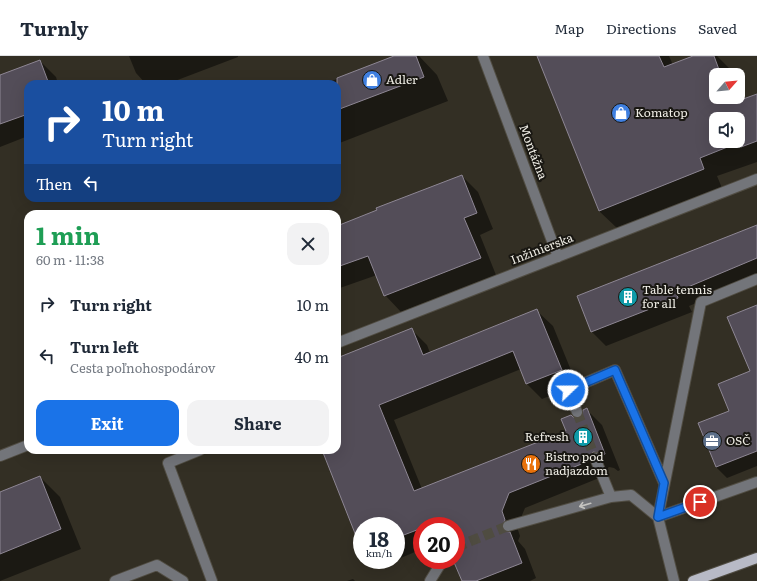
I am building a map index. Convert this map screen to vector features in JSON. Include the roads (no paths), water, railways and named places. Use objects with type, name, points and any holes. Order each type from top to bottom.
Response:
[{"type":"main road","points":[[693,581],[756,559]]},
{"type":"street","name":"Montážna","points":[[483,56],[558,257]]},
{"type":"street","name":"Inžinierska","points":[[341,341],[757,179]]},
{"type":"street","points":[[674,581],[658,517],[701,302],[757,279]]},
{"type":"street","points":[[577,412],[568,390],[615,370],[664,483]]},
{"type":"street","points":[[0,456],[24,447]]},
{"type":"street","points":[[190,454],[168,463],[212,581]]},
{"type":"street","points":[[595,458],[611,497]]},
{"type":"street","points":[[658,517],[757,482]]},
{"type":"street","points":[[508,526],[611,497],[631,495],[658,517]]},
{"type":"street","points":[[115,581],[157,565],[183,581]]},
{"type":"street","points":[[430,581],[437,569]]},
{"type":"tunnel","points":[[577,412],[595,458]]},
{"type":"tunnel","points":[[465,543],[508,526]]},
{"type":"place","name":"Adler","points":[[372,80]]},
{"type":"place","name":"Komatop","points":[[621,113]]},
{"type":"place","name":"Table tennis for all","points":[[628,297]]},
{"type":"place","name":"Refresh","points":[[583,437]]},
{"type":"place","name":"OSČ","points":[[712,441]]},
{"type":"place","name":"Bistro pod nadjazdom","points":[[531,464]]}]
